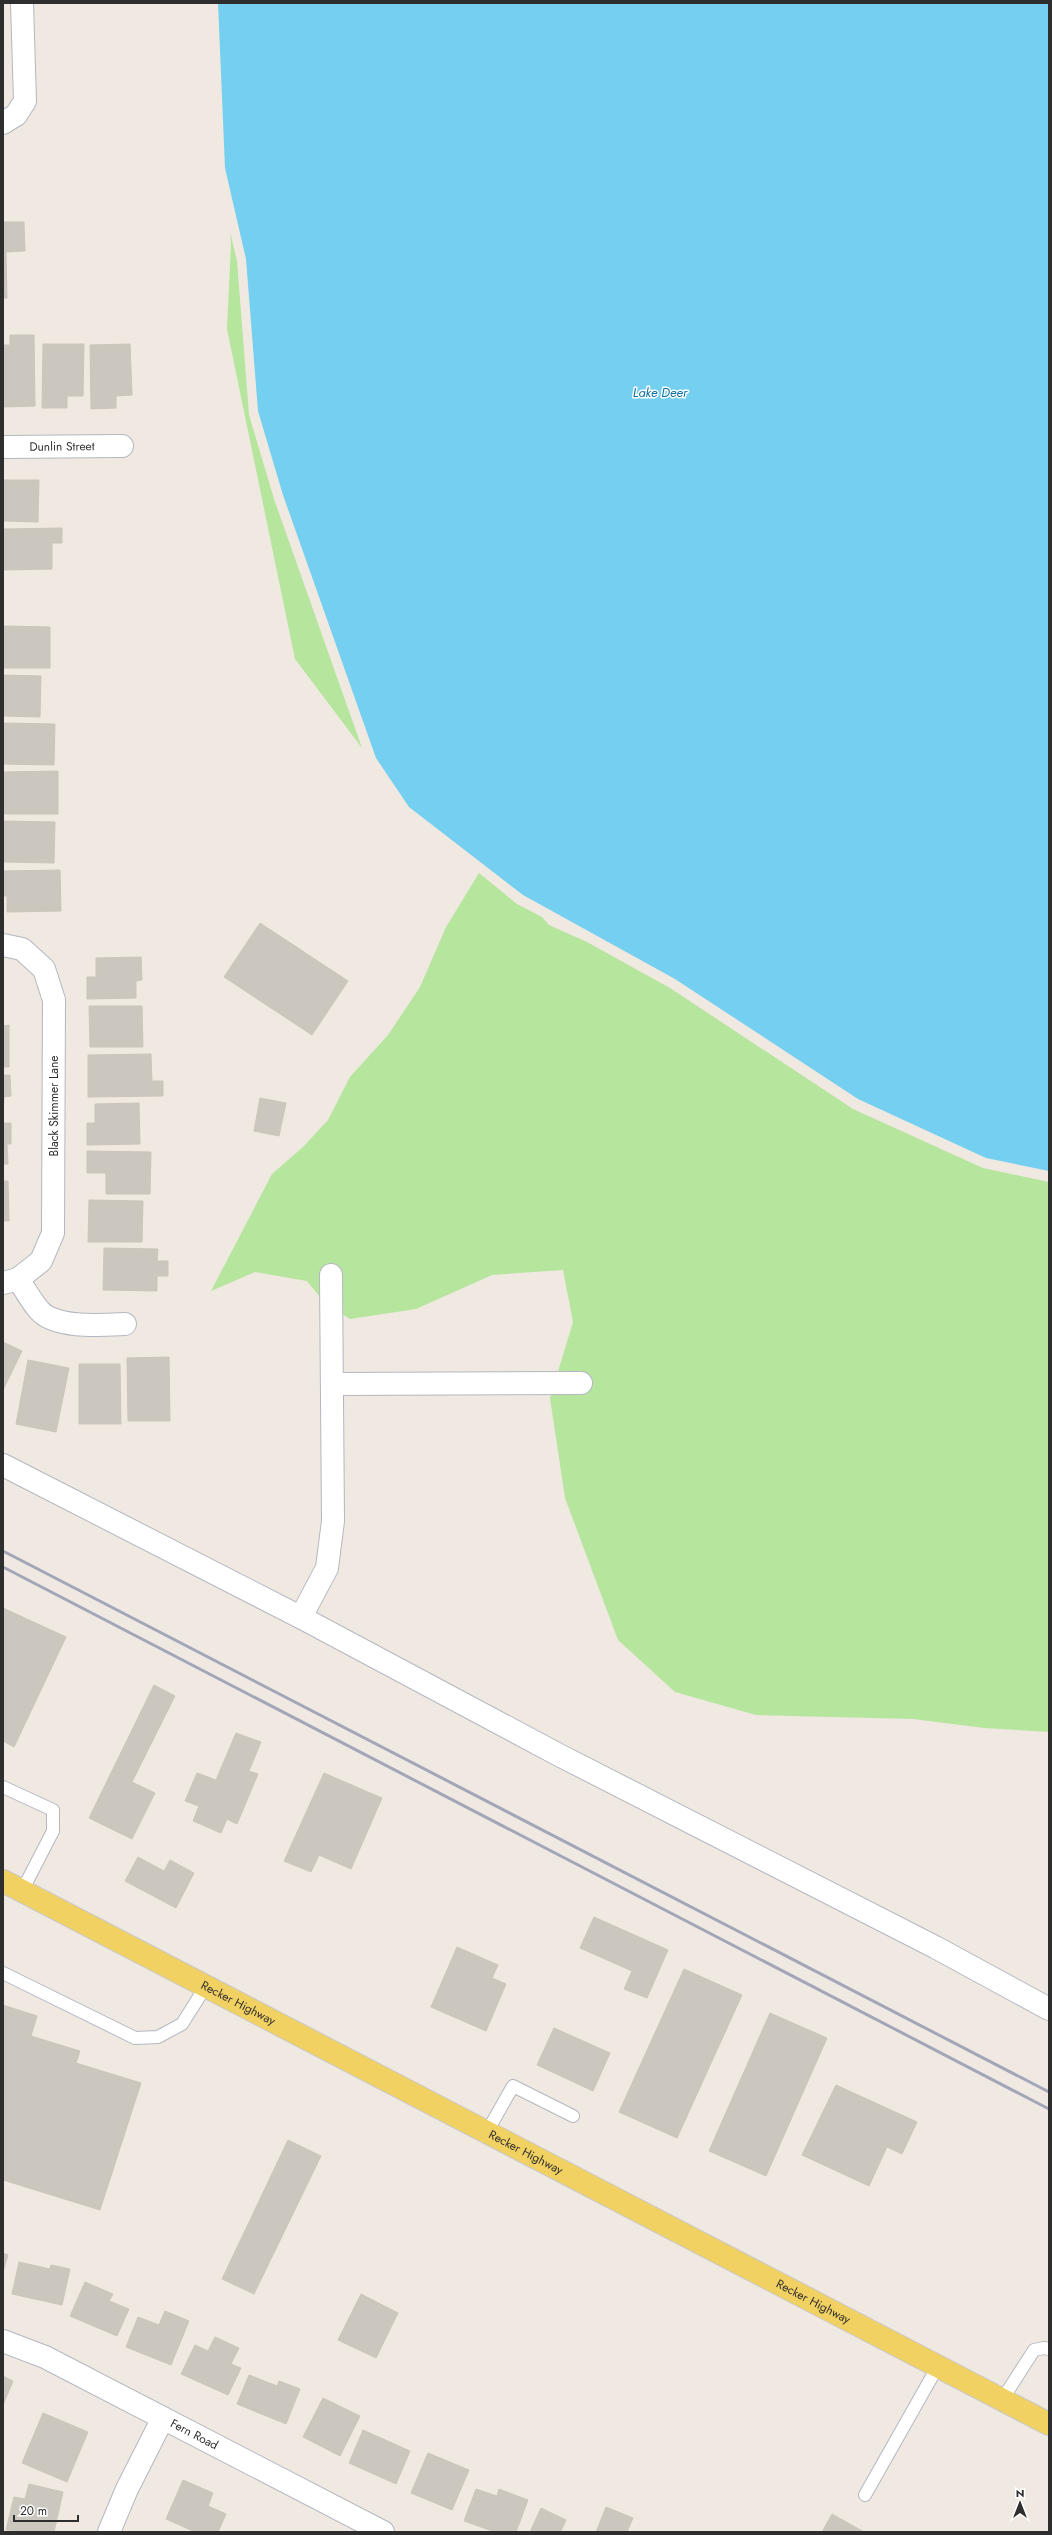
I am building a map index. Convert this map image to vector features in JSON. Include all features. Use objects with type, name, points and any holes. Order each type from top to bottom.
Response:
[{"type":"main road","name":"Recker Highway","points":[[3,1881],[1049,2424]]},
{"type":"street","points":[[10,119],[24,101],[22,3]]},
{"type":"street","name":"Dunlin Street","points":[[3,447],[122,446]]},
{"type":"street","name":"Black Skimmer Lane","points":[[3,945],[22,949],[44,970],[54,1000],[53,1233],[41,1261],[10,1281],[40,1312],[55,1319],[79,1325],[125,1324]]},
{"type":"street","points":[[301,1618],[326,1568],[333,1522],[331,1275]]},
{"type":"street","points":[[332,1384],[581,1383]]},
{"type":"street","points":[[3,1465],[301,1618],[559,1755],[928,1944],[1049,2009]]},
{"type":"street","name":"Fern Road","points":[[3,2341],[45,2357],[381,2532]]},
{"type":"street","points":[[109,2532],[127,2489],[163,2418]]},
{"type":"lane","points":[[3,1787],[52,1810],[52,1831],[22,1891]]},
{"type":"lane","points":[[3,1973],[136,2038],[158,2037],[182,2024],[206,1986]]},
{"type":"lane","points":[[487,2132],[513,2086],[572,2116]]},
{"type":"lane","points":[[1002,2400],[1034,2350],[1044,2348],[1049,2349]]},
{"type":"lane","points":[[865,2495],[938,2366]]},
{"type":"green space","points":[[230,232],[237,261],[249,415],[274,499],[362,748],[295,659],[227,329],[231,244]]},
{"type":"green space","points":[[479,873],[517,904],[542,917],[549,925],[587,942],[670,988],[853,1109],[983,1168],[1049,1182],[1049,1732],[984,1728],[913,1719],[756,1715],[675,1692],[618,1640],[565,1498],[550,1398],[573,1322],[563,1270],[492,1275],[416,1309],[350,1319],[324,1302],[307,1281],[255,1272],[211,1291],[272,1174],[303,1147],[328,1120],[350,1077],[388,1035],[420,987],[446,927]]},
{"type":"water","name":"Lake Deer","points":[[218,3],[1049,3],[1049,1171],[986,1158],[858,1099],[675,979],[523,895],[409,807],[376,758],[283,495],[258,411],[246,259],[225,168]]},
{"type":"building","points":[[3,222],[24,222],[25,251],[6,252],[7,298],[3,298]]},
{"type":"building","points":[[10,335],[34,335],[35,406],[3,407],[3,345],[10,345]]},
{"type":"building","points":[[43,344],[84,344],[83,396],[67,396],[67,408],[42,408]]},
{"type":"building","points":[[130,344],[132,395],[116,396],[116,408],[91,409],[90,345]]},
{"type":"building","points":[[3,480],[39,480],[38,522],[3,521]]},
{"type":"building","points":[[62,528],[62,543],[52,543],[52,569],[3,570],[3,529]]},
{"type":"building","points":[[3,626],[50,627],[50,668],[3,668]]},
{"type":"building","points":[[3,675],[41,676],[40,717],[3,716]]},
{"type":"building","points":[[3,723],[55,724],[54,765],[3,764]]},
{"type":"building","points":[[58,771],[58,814],[3,814],[3,772]]},
{"type":"building","points":[[3,821],[55,822],[54,863],[3,862]]},
{"type":"building","points":[[60,870],[61,911],[7,912],[7,896],[3,896],[3,871]]},
{"type":"building","points":[[260,923],[348,981],[312,1035],[224,977]]},
{"type":"building","points":[[141,957],[142,980],[136,981],[136,998],[87,999],[87,977],[96,977],[96,958]]},
{"type":"building","points":[[89,1006],[142,1006],[143,1047],[90,1047]]},
{"type":"building","points":[[9,1025],[9,1067],[3,1067],[3,1026]]},
{"type":"building","points":[[151,1054],[152,1081],[163,1081],[163,1096],[88,1097],[88,1055]]},
{"type":"building","points":[[3,1075],[10,1075],[11,1096],[4,1097],[3,1115]]},
{"type":"building","points":[[260,1098],[286,1103],[279,1136],[254,1131]]},
{"type":"building","points":[[139,1103],[140,1144],[87,1145],[87,1123],[95,1123],[95,1104]]},
{"type":"building","points":[[3,1123],[11,1123],[11,1144],[7,1144],[8,1164],[3,1164]]},
{"type":"building","points":[[87,1151],[151,1152],[150,1194],[106,1194],[106,1173],[87,1173]]},
{"type":"building","points":[[3,1181],[8,1181],[9,1221],[3,1221]]},
{"type":"building","points":[[89,1200],[143,1201],[142,1242],[88,1242]]},
{"type":"building","points":[[104,1248],[158,1249],[157,1261],[168,1261],[168,1276],[157,1276],[157,1291],[103,1290]]},
{"type":"building","points":[[3,1342],[22,1351],[3,1390]]},
{"type":"building","points":[[169,1357],[170,1421],[128,1421],[127,1358]]},
{"type":"building","points":[[28,1360],[69,1368],[56,1432],[16,1424]]},
{"type":"building","points":[[79,1364],[120,1364],[121,1424],[79,1424]]},
{"type":"building","points":[[3,1608],[66,1637],[14,1747],[3,1741]]},
{"type":"building","points":[[154,1685],[175,1696],[132,1782],[155,1793],[132,1839],[89,1818]]},
{"type":"building","points":[[236,1733],[261,1742],[249,1771],[258,1774],[237,1824],[227,1819],[221,1833],[193,1821],[199,1806],[185,1801],[197,1773],[216,1780]]},
{"type":"building","points":[[324,1773],[382,1798],[351,1869],[319,1855],[311,1872],[284,1861]]},
{"type":"building","points":[[138,1857],[164,1871],[170,1860],[194,1873],[176,1908],[125,1881]]},
{"type":"building","points":[[594,1917],[668,1950],[647,1998],[624,1989],[632,1971],[580,1948]]},
{"type":"building","points":[[457,1947],[498,1965],[492,1978],[506,1984],[486,2031],[431,2007]]},
{"type":"building","points":[[684,1969],[742,1995],[677,2138],[619,2112]]},
{"type":"building","points":[[3,2005],[37,2016],[31,2036],[80,2051],[76,2063],[141,2083],[100,2210],[3,2180]]},
{"type":"building","points":[[770,2013],[827,2038],[766,2176],[709,2151]]},
{"type":"building","points":[[554,2028],[610,2053],[593,2091],[537,2065]]},
{"type":"building","points":[[836,2085],[917,2122],[902,2154],[887,2147],[869,2186],[802,2155]]},
{"type":"building","points":[[288,2140],[321,2156],[254,2294],[222,2279]]},
{"type":"building","points":[[3,2253],[8,2255],[3,2272]]},
{"type":"building","points":[[19,2262],[50,2269],[51,2265],[70,2269],[62,2305],[12,2294]]},
{"type":"building","points":[[85,2282],[113,2294],[109,2301],[129,2309],[117,2336],[70,2316]]},
{"type":"building","points":[[361,2294],[398,2313],[376,2358],[338,2340]]},
{"type":"building","points":[[165,2311],[189,2321],[171,2365],[126,2347],[138,2317],[159,2325]]},
{"type":"building","points":[[215,2337],[239,2348],[231,2364],[241,2368],[228,2395],[181,2374],[195,2345],[208,2351]]},
{"type":"building","points":[[249,2375],[277,2386],[279,2381],[300,2389],[286,2424],[237,2404]]},
{"type":"building","points":[[3,2376],[13,2381],[3,2405]]},
{"type":"building","points":[[323,2398],[360,2416],[340,2456],[303,2437]]},
{"type":"building","points":[[43,2413],[88,2432],[67,2482],[22,2463]]},
{"type":"building","points":[[363,2430],[410,2451],[396,2484],[349,2463]]},
{"type":"building","points":[[428,2453],[469,2470],[452,2510],[411,2493]]},
{"type":"building","points":[[183,2480],[213,2493],[208,2506],[226,2514],[218,2532],[195,2532],[166,2519]]},
{"type":"building","points":[[29,2484],[63,2492],[54,2532],[6,2530],[14,2497],[25,2499]]},
{"type":"building","points":[[476,2489],[497,2496],[499,2489],[528,2500],[516,2532],[495,2532],[464,2521]]},
{"type":"building","points":[[606,2507],[633,2518],[627,2532],[596,2532]]},
{"type":"building","points":[[541,2508],[566,2520],[561,2531],[563,2532],[530,2532]]},
{"type":"building","points":[[832,2514],[864,2532],[822,2532]]},
{"type":"railway","points":[[3,1551],[1049,2092]]},
{"type":"railway","points":[[3,1567],[1049,2109]]}]
